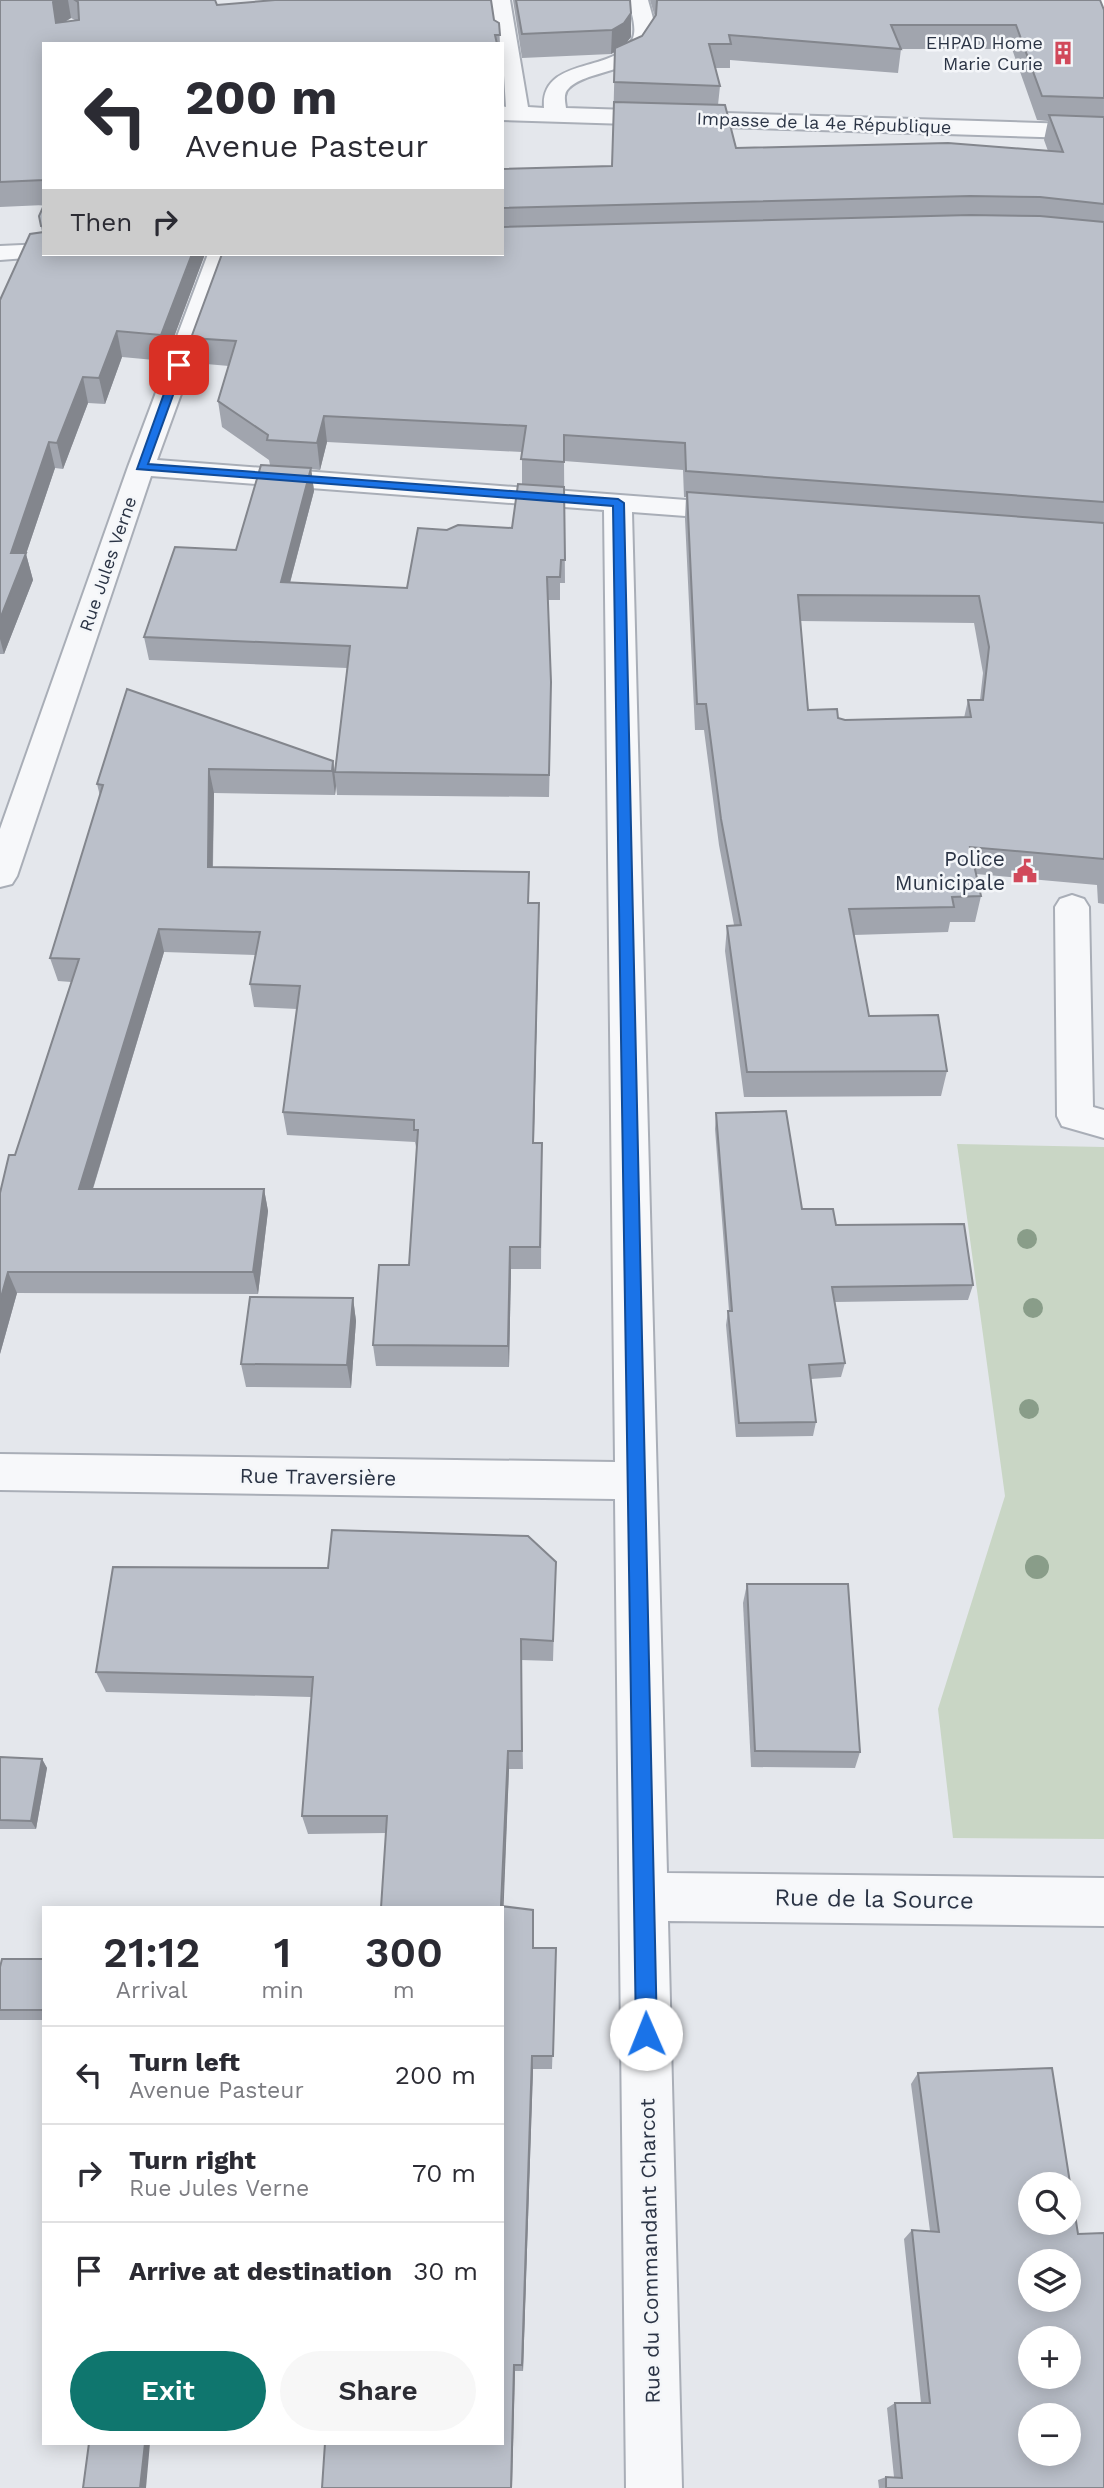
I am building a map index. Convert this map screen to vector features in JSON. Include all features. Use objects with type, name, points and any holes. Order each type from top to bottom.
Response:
[{"type":"street","points":[[500,0],[504,42]]},
{"type":"street","points":[[556,115],[554,95],[562,82],[614,63],[632,52],[643,40],[644,24],[638,0]]},
{"type":"street","points":[[1102,0],[1104,6]]},
{"type":"street","points":[[504,45],[510,113]]},
{"type":"street","name":"Impasse de la 4e République","points":[[510,113],[1104,132]]},
{"type":"street","points":[[0,253],[38,246]]},
{"type":"street","name":"Rue Jules Verne","points":[[0,876],[141,467],[219,256]]},
{"type":"street","points":[[141,467],[771,514]]},
{"type":"street","name":"Rue du Commandant Charcot","points":[[618,503],[654,2488]]},
{"type":"street","points":[[1072,907],[1075,1116],[1104,1124]]},
{"type":"street","name":"Rue Traversière","points":[[0,1472],[636,1481]]},
{"type":"street","name":"Rue de la Source","points":[[643,1898],[1104,1902]]},
{"type":"green space","points":[[957,1144],[1104,1147],[1104,1839],[953,1838],[938,1709],[1005,1496]]},
{"type":"building","points":[[0,0],[57,0],[53,2],[56,23],[79,20],[78,2],[75,0],[215,0],[217,5],[275,0],[491,0],[494,20],[499,23],[500,35],[495,35],[497,42],[42,42],[42,180],[0,182]]},
{"type":"building","points":[[516,0],[630,0],[631,13],[624,23],[612,30],[522,34]]},
{"type":"building","points":[[657,0],[1100,0],[1104,10],[1104,98],[1042,96],[1016,25],[891,25],[901,49],[729,35],[731,44],[709,44],[720,86],[614,82],[615,48],[642,36],[656,15]]},
{"type":"building","points":[[614,102],[725,105],[736,148],[948,143],[1063,152],[1049,115],[1104,117],[1104,204],[1040,197],[970,196],[504,208],[504,169],[612,166]]},
{"type":"building","points":[[970,215],[1040,216],[1104,222],[1104,502],[686,471],[685,443],[564,435],[564,462],[521,459],[526,426],[324,416],[317,443],[267,440],[268,435],[218,401],[236,341],[191,338],[221,256],[504,256],[504,227]]},
{"type":"building","points":[[42,232],[42,256],[191,256],[161,335],[117,331],[99,378],[83,377],[57,443],[49,442],[11,553],[26,553],[0,619],[0,300],[30,234]]},
{"type":"building","points":[[261,465],[311,468],[281,582],[407,588],[418,528],[447,530],[458,525],[512,528],[518,484],[564,487],[565,560],[561,560],[560,577],[547,577],[551,682],[549,775],[335,772],[350,646],[144,637],[175,547],[236,550]]},
{"type":"building","points":[[687,492],[1104,523],[1104,859],[970,847],[981,896],[952,897],[954,907],[849,909],[869,1016],[938,1015],[947,1071],[747,1072],[727,926],[741,925],[721,819],[706,704],[697,704]],"holes":[[[798,595],[979,596],[989,647],[983,700],[968,700],[971,717],[845,720],[838,718],[837,709],[808,710]]]},
{"type":"building","points":[[127,689],[333,761],[332,771],[209,769],[208,867],[529,872],[528,903],[539,903],[533,1143],[542,1143],[540,1247],[510,1247],[508,1346],[373,1345],[379,1265],[409,1265],[418,1130],[414,1130],[414,1120],[283,1112],[300,986],[250,984],[260,932],[159,929],[79,1189],[264,1189],[253,1272],[8,1272],[0,1301],[0,1193],[9,1155],[15,1155],[79,959],[50,958],[103,785],[97,784]]},
{"type":"building","points":[[786,1111],[802,1209],[833,1209],[836,1225],[964,1224],[973,1285],[832,1287],[845,1363],[809,1365],[816,1422],[739,1423],[728,1311],[732,1311],[716,1113]]},
{"type":"building","points":[[250,1297],[353,1298],[347,1365],[241,1364]]},
{"type":"building","points":[[332,1530],[528,1536],[556,1562],[553,1641],[521,1639],[522,1751],[508,1751],[501,1906],[381,1906],[387,1816],[302,1816],[313,1677],[96,1672],[113,1567],[328,1568]]},
{"type":"building","points":[[747,1584],[848,1584],[860,1752],[755,1751]]},
{"type":"building","points":[[0,1757],[42,1759],[31,1821],[0,1820]]},
{"type":"building","points":[[504,1906],[533,1910],[533,1948],[556,1948],[553,2056],[532,2056],[522,2365],[514,2365],[511,2488],[322,2488],[325,2445],[504,2445]]},
{"type":"building","points":[[2,1959],[42,1959],[42,2010],[0,2010]]},
{"type":"building","points":[[1052,2068],[1068,2172],[1018,2172],[1018,2235],[1104,2233],[1104,2488],[886,2488],[886,2477],[902,2478],[895,2403],[930,2403],[912,2230],[939,2232],[918,2073]]},
{"type":"building","points":[[89,2445],[145,2445],[140,2488],[83,2488]]},
{"type":"place","name":"EHPAD Home Marie Curie","points":[[1063,53]]},
{"type":"place","name":"Police Municipale","points":[[1025,871]]},
{"type":"route","points":[[179,365],[141,467],[618,503],[646,2034]]}]
